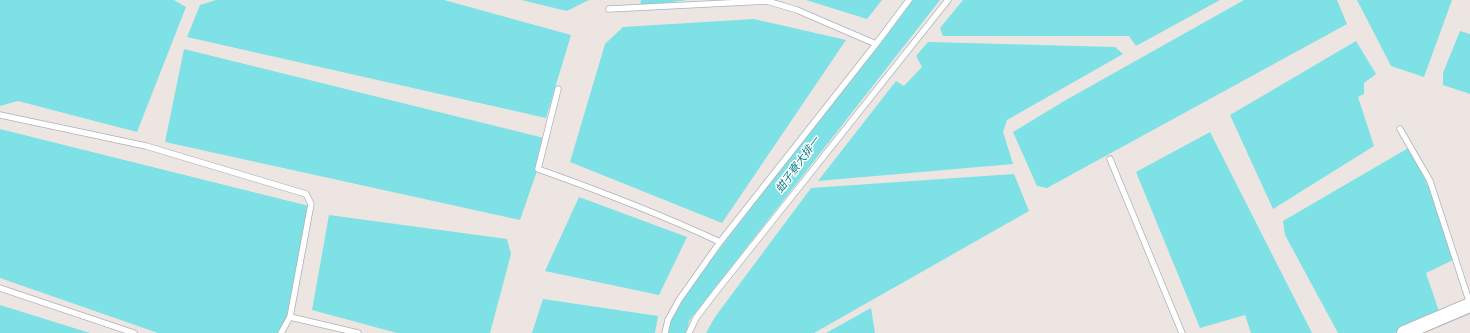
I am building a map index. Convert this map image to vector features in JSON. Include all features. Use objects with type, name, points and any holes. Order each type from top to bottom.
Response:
[{"type":"street","points":[[1404,333],[1470,304]]},
{"type":"lane","points":[[665,333],[668,320],[679,300],[720,242],[909,0]]},
{"type":"lane","points":[[689,333],[696,318],[715,293],[948,0]]},
{"type":"lane","points":[[609,9],[767,1],[797,10],[876,44]]},
{"type":"lane","points":[[558,89],[538,169],[606,193],[667,217],[720,242]]},
{"type":"lane","points":[[0,115],[146,146],[306,194],[311,204],[290,317],[281,333]]},
{"type":"lane","points":[[1400,129],[1430,181],[1470,304]]},
{"type":"lane","points":[[1110,158],[1182,333]]},
{"type":"lane","points":[[0,288],[134,333]]},
{"type":"lane","points":[[290,317],[358,333]]},
{"type":"water","points":[[0,0],[174,0],[186,7],[137,132],[18,101],[0,106]]},
{"type":"water","points":[[216,0],[444,0],[571,35],[546,118],[187,37],[200,5]]},
{"type":"water","points":[[521,0],[589,0],[567,11]]},
{"type":"water","points":[[641,0],[688,0],[640,6]]},
{"type":"water","points":[[806,0],[882,0],[867,19]]},
{"type":"water","name":"蚶子寮大排一","points":[[908,0],[940,0],[689,321],[687,333],[666,333],[678,304]]},
{"type":"water","points":[[963,0],[1220,0],[1136,46],[1129,36],[943,36],[940,28]]},
{"type":"water","points":[[1244,0],[1337,0],[1347,24],[1047,188],[1037,186],[1013,132],[1066,100]]},
{"type":"water","points":[[1357,0],[1452,0],[1424,77],[1391,66]]},
{"type":"water","points":[[754,19],[846,40],[722,223],[570,162],[605,44],[623,27]]},
{"type":"water","points":[[1460,31],[1470,34],[1470,94],[1443,85],[1443,73]]},
{"type":"water","points":[[1356,41],[1376,74],[1364,83],[1364,94],[1358,97],[1374,146],[1273,209],[1230,115]]},
{"type":"water","points":[[928,42],[1115,47],[1123,54],[1007,120],[1003,132],[1013,164],[818,181],[896,81],[904,86],[922,67],[916,56]]},
{"type":"water","points":[[184,49],[548,139],[520,220],[165,142]]},
{"type":"water","points":[[0,129],[309,206],[287,314],[281,333],[158,333],[0,278]]},
{"type":"water","points":[[1210,132],[1312,333],[1251,333],[1245,315],[1200,328],[1136,172]]},
{"type":"water","points":[[1410,147],[1432,195],[1453,260],[1426,273],[1441,317],[1394,333],[1338,333],[1285,235],[1283,221]]},
{"type":"water","points":[[1014,174],[1029,211],[814,333],[706,333],[715,317],[811,188]]},
{"type":"water","points":[[579,197],[687,237],[659,295],[545,271]]},
{"type":"water","points":[[329,215],[507,239],[511,254],[490,333],[397,333],[312,310]]},
{"type":"water","points":[[543,299],[658,316],[655,333],[532,333]]},
{"type":"water","points":[[0,305],[90,333],[0,333]]},
{"type":"water","points":[[871,308],[875,333],[826,333]]}]
